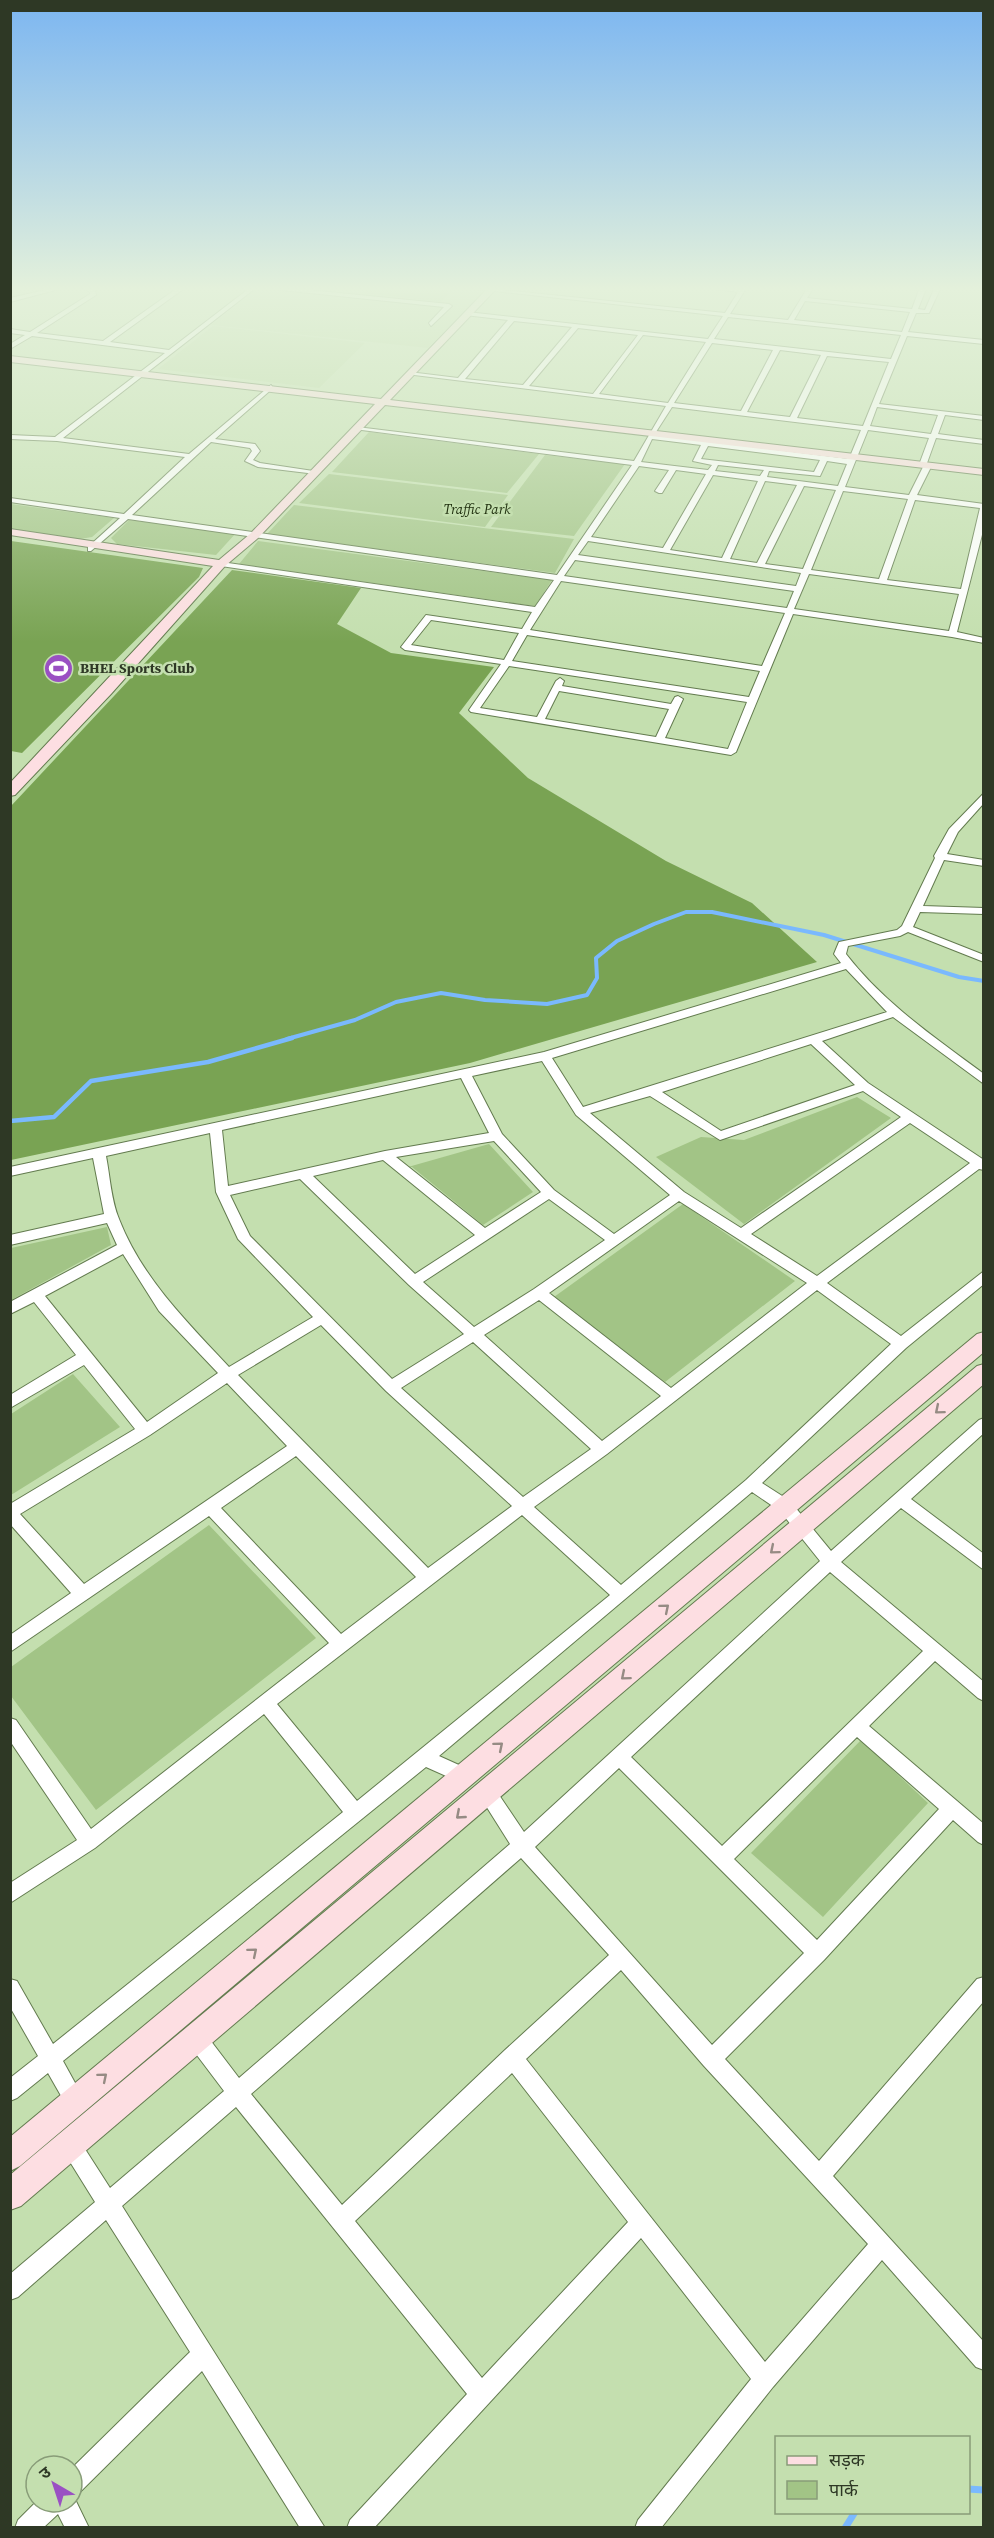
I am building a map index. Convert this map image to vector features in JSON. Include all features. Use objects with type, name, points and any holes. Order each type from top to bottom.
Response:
[{"type":"main road","points":[[10,792],[220,565],[254,536],[378,405]]},
{"type":"main road","points":[[409,405],[706,443],[984,472]]},
{"type":"main road","points":[[10,532],[220,565]]},
{"type":"main road","points":[[10,538],[94,547]]},
{"type":"main road","points":[[10,2156],[984,1340]]},
{"type":"main road","points":[[10,2195],[984,1372]]},
{"type":"main road","points":[[464,1776],[486,1792]]},
{"type":"street","points":[[57,439],[101,405]]},
{"type":"street","points":[[94,547],[191,456],[250,405]]},
{"type":"street","points":[[670,405],[651,435],[637,463],[537,610],[507,662],[474,710],[731,752],[789,610],[843,487],[874,405]]},
{"type":"street","points":[[684,405],[984,442]]},
{"type":"street","points":[[744,412],[747,405]]},
{"type":"street","points":[[793,418],[799,405]]},
{"type":"street","points":[[878,405],[984,418]]},
{"type":"street","points":[[882,581],[942,413]]},
{"type":"street","points":[[357,429],[984,506],[981,536],[951,634]]},
{"type":"street","points":[[10,437],[57,439],[191,456]]},
{"type":"street","points":[[212,440],[252,446],[256,451],[249,461],[258,465],[316,472]]},
{"type":"street","points":[[824,459],[817,474],[697,461],[706,443],[766,452],[797,453],[824,459],[853,459]]},
{"type":"street","points":[[727,465],[735,448]]},
{"type":"street","points":[[757,468],[766,452]]},
{"type":"street","points":[[789,471],[797,453]]},
{"type":"street","points":[[665,551],[715,463]]},
{"type":"street","points":[[659,490],[674,468]]},
{"type":"street","points":[[725,561],[767,469]]},
{"type":"street","points":[[760,565],[802,482]]},
{"type":"street","points":[[10,500],[789,610],[984,641]]},
{"type":"street","points":[[585,538],[725,561],[963,592]]},
{"type":"street","points":[[574,557],[799,589]]},
{"type":"street","points":[[220,565],[537,610]]},
{"type":"street","points":[[970,567],[984,568]]},
{"type":"street","points":[[752,700],[405,647],[429,617],[526,630],[766,669]]},
{"type":"street","points":[[539,722],[565,671]]},
{"type":"street","points":[[557,688],[675,707]]},
{"type":"street","points":[[659,741],[683,690]]},
{"type":"street","points":[[903,930],[917,909],[939,856],[953,831],[984,796]]},
{"type":"street","points":[[939,856],[984,863]]},
{"type":"street","points":[[917,909],[984,911]]},
{"type":"street","points":[[984,959],[903,930],[843,944],[840,954],[895,1013],[984,1080]]},
{"type":"street","points":[[10,1172],[545,1056],[848,965]]},
{"type":"street","points":[[580,1112],[895,1013]]},
{"type":"street","points":[[10,1894],[89,1842],[340,1644],[524,1505],[602,1450],[817,1282],[981,1165],[908,1118],[864,1086],[814,1040]]},
{"type":"street","points":[[545,1056],[580,1112],[679,1196],[817,1282],[901,1344]]},
{"type":"street","points":[[464,1073],[497,1136],[549,1193],[614,1240]]},
{"type":"street","points":[[652,1091],[720,1136],[864,1086]]},
{"type":"street","points":[[740,1235],[908,1118]]},
{"type":"street","points":[[215,1126],[222,1192],[245,1239],[391,1387],[621,1595]]},
{"type":"street","points":[[222,1192],[385,1155],[497,1136]]},
{"type":"street","points":[[99,1154],[111,1217],[125,1247],[164,1307],[227,1375],[428,1579]]},
{"type":"street","points":[[385,1155],[484,1235]]},
{"type":"street","points":[[304,1175],[414,1281],[602,1450]]},
{"type":"street","points":[[414,1281],[549,1193]]},
{"type":"street","points":[[391,1387],[539,1293],[679,1196]]},
{"type":"street","points":[[10,1240],[111,1217]]},
{"type":"street","points":[[10,1310],[125,1247]]},
{"type":"street","points":[[10,2091],[424,1758],[621,1595],[751,1484],[901,1344],[984,1276]]},
{"type":"street","points":[[539,1293],[671,1396]]},
{"type":"street","points":[[36,1295],[145,1431]]},
{"type":"street","points":[[82,1593],[10,1512],[145,1431],[227,1375],[324,1317]]},
{"type":"street","points":[[10,1402],[85,1357]]},
{"type":"street","points":[[10,2289],[522,1846],[899,1498],[980,1432]]},
{"type":"street","points":[[10,1645],[82,1593],[212,1508],[297,1447]]},
{"type":"street","points":[[751,1484],[785,1506],[830,1562],[984,1693]]},
{"type":"street","points":[[899,1498],[984,1563]]},
{"type":"street","points":[[212,1508],[340,1644]]},
{"type":"street","points":[[722,1858],[934,1651]]},
{"type":"street","points":[[265,1703],[355,1813]]},
{"type":"street","points":[[10,1726],[89,1842]]},
{"type":"street","points":[[858,1727],[984,1836]]},
{"type":"street","points":[[424,1758],[464,1776]]},
{"type":"street","points":[[619,1758],[816,1953]]},
{"type":"street","points":[[486,1792],[522,1846],[622,1956],[711,2060],[882,2244],[984,2359]]},
{"type":"street","points":[[711,2060],[816,1953],[952,1808]]},
{"type":"street","points":[[341,2220],[622,1956]]},
{"type":"street","points":[[819,2176],[984,1986]]},
{"type":"street","points":[[10,1988],[75,2101]]},
{"type":"street","points":[[197,2038],[237,2092],[481,2394]]},
{"type":"street","points":[[512,2057],[765,2379]]},
{"type":"street","points":[[55,2119],[314,2528]]},
{"type":"street","points":[[358,2528],[642,2222]]},
{"type":"street","points":[[646,2528],[765,2379],[882,2244]]},
{"type":"street","points":[[84,2472],[203,2354]]},
{"type":"street","points":[[26,2528],[41,2514]]},
{"type":"street","points":[[70,2514],[78,2528]]},
{"type":"green space","points":[[369,432],[539,454],[507,493],[332,472]]},
{"type":"green space","points":[[545,455],[625,464],[574,536],[491,527]]},
{"type":"green space","name":"Traffic Park","points":[[329,474],[508,495],[485,527],[299,503]]},
{"type":"green space","points":[[11,504],[114,518],[92,537],[80,539],[11,529]]},
{"type":"green space","points":[[294,505],[574,539],[555,573],[267,534]]},
{"type":"green space","points":[[129,520],[236,533],[216,555],[117,544],[111,538]]},
{"type":"green space","points":[[258,541],[552,580],[535,606],[239,564]]},
{"type":"green space","points":[[857,1097],[891,1118],[744,1224],[656,1157],[701,1137],[744,1140]]},
{"type":"green space","points":[[489,1144],[533,1192],[483,1225],[412,1167],[408,1167]]},
{"type":"green space","points":[[683,1204],[795,1281],[665,1382],[554,1297]]},
{"type":"green space","points":[[107,1227],[111,1245],[11,1300],[11,1248]]},
{"type":"green space","points":[[73,1374],[120,1427],[11,1495],[11,1414]]},
{"type":"green space","points":[[209,1525],[316,1638],[96,1810],[11,1696],[11,1667]]},
{"type":"green space","points":[[861,1740],[928,1803],[823,1917],[751,1853]]},
{"type":"shaded area","name":"BHEL Sports Club","points":[[11,541],[203,568],[199,577],[22,753],[11,751]]},
{"type":"shaded area","points":[[232,570],[361,588],[337,624],[391,653],[494,667],[459,713],[528,778],[666,861],[752,903],[817,962],[470,1063],[11,1160],[11,806]]},
{"type":"waterway","points":[[287,1039],[355,1020],[396,1002],[441,993],[485,1000],[547,1004],[587,995],[597,978],[596,958],[617,941],[686,912],[712,912],[824,935],[959,977],[984,981]]},
{"type":"waterway","points":[[10,1121],[54,1117],[91,1081],[208,1062],[292,1038]]},
{"type":"waterway","points":[[970,2489],[984,2490]]},
{"type":"waterway","points":[[845,2528],[854,2514]]},
{"type":"place","name":"BHEL Sports Club","points":[[59,668]]}]
